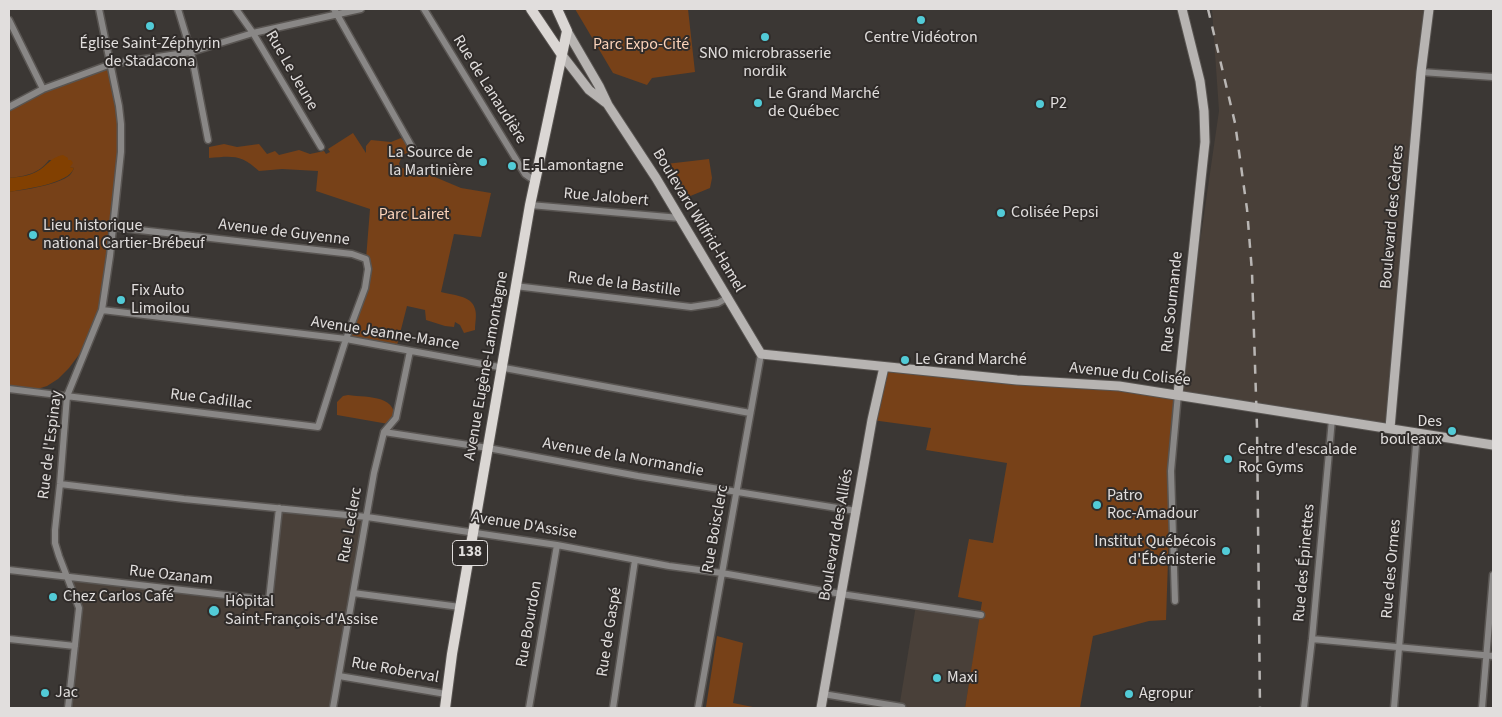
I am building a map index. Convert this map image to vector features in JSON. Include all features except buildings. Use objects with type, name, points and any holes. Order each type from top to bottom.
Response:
[{"type":"main road","name":"Boulevard Wilfrid-Hamel","points":[[531,9],[562,55]]},
{"type":"main road","name":"Boulevard Wilfrid-Hamel","points":[[556,9],[567,30]]},
{"type":"main road","name":"Avenue Eugène-Lamontagne","points":[[445,708],[460,607],[515,286],[567,30]]},
{"type":"street","name":"Rue de l'Espinay","points":[[68,708],[79,608],[55,543],[67,396],[102,310],[120,164],[121,124],[112,64],[99,9]]},
{"type":"street","points":[[178,9],[191,52],[208,140]]},
{"type":"street","name":"Rue Le Jeune","points":[[236,9],[321,147]]},
{"type":"street","points":[[9,107],[43,88],[112,64],[191,52],[335,11],[361,9]]},
{"type":"street","name":"Rue de Lanaudière","points":[[424,9],[525,174],[535,181]]},
{"type":"street","name":"Rue Soumande","points":[[1175,601],[1171,471],[1205,142],[1204,111],[1200,81],[1182,9]]},
{"type":"street","name":"Boulevard des Cèdres","points":[[1390,428],[1421,72],[1429,9]]},
{"type":"street","points":[[335,11],[413,149]]},
{"type":"street","points":[[9,20],[43,88]]},
{"type":"street","name":"Boulevard Wilfrid-Hamel","points":[[567,30],[608,105],[632,139],[761,354]]},
{"type":"street","name":"Boulevard Wilfrid-Hamel","points":[[562,55],[589,90],[608,105]]},
{"type":"street","points":[[1421,72],[1493,77]]},
{"type":"street","name":"Rue Jalobert","points":[[530,205],[680,218]]},
{"type":"street","name":"Avenue de Guyenne","points":[[113,227],[360,256],[368,263],[366,288],[346,340]]},
{"type":"street","name":"Rue de la Bastille","points":[[515,286],[691,307],[718,303],[727,298]]},
{"type":"street","name":"Avenue Jeanne-Mance","points":[[102,310],[346,340],[750,413]]},
{"type":"street","name":"Rue Cadillac","points":[[9,389],[318,427],[346,340]]},
{"type":"street","name":"Rue Leclerc","points":[[333,708],[374,473],[384,432],[396,418],[410,351]]},
{"type":"street","name":"Avenue du Colisée","points":[[761,354],[1044,382],[1119,386],[1493,445]]},
{"type":"street","name":"Rue Boisclerc","points":[[698,708],[761,354]]},
{"type":"street","name":"Boulevard des Alliés","points":[[821,708],[872,420],[884,367]]},
{"type":"street","name":"Rue des Épinettes","points":[[1304,708],[1332,419]]},
{"type":"street","name":"Avenue de la Normandie","points":[[384,432],[856,511]]},
{"type":"street","name":"Rue des Ormes","points":[[1394,708],[1418,433]]},
{"type":"street","name":"Avenue D'Assise","points":[[60,484],[184,499],[367,516],[557,545],[635,560],[981,615]]},
{"type":"street","name":"Rue Ozanam","points":[[9,570],[269,600],[279,508]]},
{"type":"street","name":"Rue Bourdon","points":[[530,708],[557,545]]},
{"type":"street","name":"Rue de Gaspé","points":[[613,708],[635,560]]},
{"type":"street","points":[[1482,708],[1490,656],[1493,575]]},
{"type":"street","points":[[353,593],[460,607]]},
{"type":"street","points":[[9,639],[75,646]]},
{"type":"street","points":[[1312,639],[1490,656]]},
{"type":"street","name":"Rue Roberval","points":[[339,676],[446,694]]},
{"type":"street","points":[[823,694],[902,707]]},
{"type":"shaded area","points":[[1212,9],[1427,9],[1390,428],[1178,394],[1219,111]]},
{"type":"shaded area","points":[[63,155],[73,163],[70,167],[74,168],[70,174],[45,185],[9,192],[9,178],[33,173],[55,158]]},
{"type":"shaded area","name":"Hôpital Saint-François-d'Assise","points":[[279,508],[367,517],[333,708],[68,708],[79,608],[69,578],[268,600]]},
{"type":"shaded area","points":[[916,605],[981,615],[965,708],[899,708]]},
{"type":"green space","name":"Parc Expo-Cité","points":[[575,9],[688,9],[695,72],[652,78],[647,85],[613,73]]},
{"type":"green space","points":[[111,65],[121,124],[102,310],[90,340],[69,368],[58,379],[47,386],[28,392],[9,389],[9,192],[58,182],[70,175],[74,168],[69,167],[68,161],[49,160],[31,174],[9,178],[9,107],[43,89]]},
{"type":"green space","name":"Parc Lairet","points":[[353,133],[366,153],[366,146],[371,140],[391,142],[401,138],[413,151],[402,155],[399,164],[402,168],[423,172],[461,188],[491,193],[481,237],[454,234],[441,292],[466,298],[473,304],[476,314],[475,330],[464,333],[460,325],[455,322],[454,327],[426,320],[425,310],[407,306],[396,349],[346,339],[365,288],[370,209],[316,191],[318,171],[282,169],[259,171],[253,165],[236,157],[209,158],[209,147],[224,144],[237,147],[259,144],[267,154],[275,151],[279,155],[299,150],[310,154],[324,151],[326,154],[330,152],[328,149]]},
{"type":"green space","points":[[709,159],[712,178],[710,188],[683,199],[666,164]]},
{"type":"green space","points":[[884,367],[1178,394],[1171,471],[1166,620],[1149,621],[1093,636],[1080,708],[965,708],[982,602],[958,597],[969,539],[993,543],[1007,463],[926,450],[931,428],[872,420]]},
{"type":"green space","points":[[343,396],[381,399],[388,403],[395,415],[394,425],[337,415],[337,402]]},
{"type":"green space","points":[[717,636],[743,643],[733,703],[758,708],[706,707]]},
{"type":"railway","points":[[1208,9],[1235,123],[1247,209],[1252,272],[1257,427],[1260,708]]},
{"type":"place","name":"Centre Vidéotron","points":[[921,20]]},
{"type":"place","name":"Église Saint-Zéphyrin de Stadacona","points":[[150,26]]},
{"type":"place","name":"SNO microbrasserie nordik","points":[[765,37]]},
{"type":"place","name":"Le Grand Marché de Québec","points":[[758,103]]},
{"type":"place","name":"P2","points":[[1040,104]]},
{"type":"place","name":"La Source de la Martinière","points":[[483,162]]},
{"type":"place","name":"E.-Lamontagne","points":[[512,166]]},
{"type":"place","name":"Colisée Pepsi","points":[[1001,213]]},
{"type":"place","name":"Lieu historique national Cartier-Brébeuf","points":[[33,235]]},
{"type":"place","name":"Fix Auto Limoilou","points":[[121,300]]},
{"type":"place","name":"Le Grand Marché","points":[[905,360]]},
{"type":"place","name":"Des bouleaux","points":[[1452,431]]},
{"type":"place","name":"Centre d'escalade Roc Gyms","points":[[1228,459]]},
{"type":"place","name":"Patro Roc-Amadour","points":[[1097,505]]},
{"type":"place","name":"Institut Québécois d'Ébénisterie","points":[[1226,551]]},
{"type":"place","name":"Chez Carlos Café","points":[[53,597]]},
{"type":"place","name":"Hôpital Saint-François-d'Assise","points":[[214,611]]},
{"type":"place","name":"Maxi","points":[[937,678]]},
{"type":"place","name":"Jac","points":[[45,693]]},
{"type":"place","name":"Agropur","points":[[1129,694]]}]
